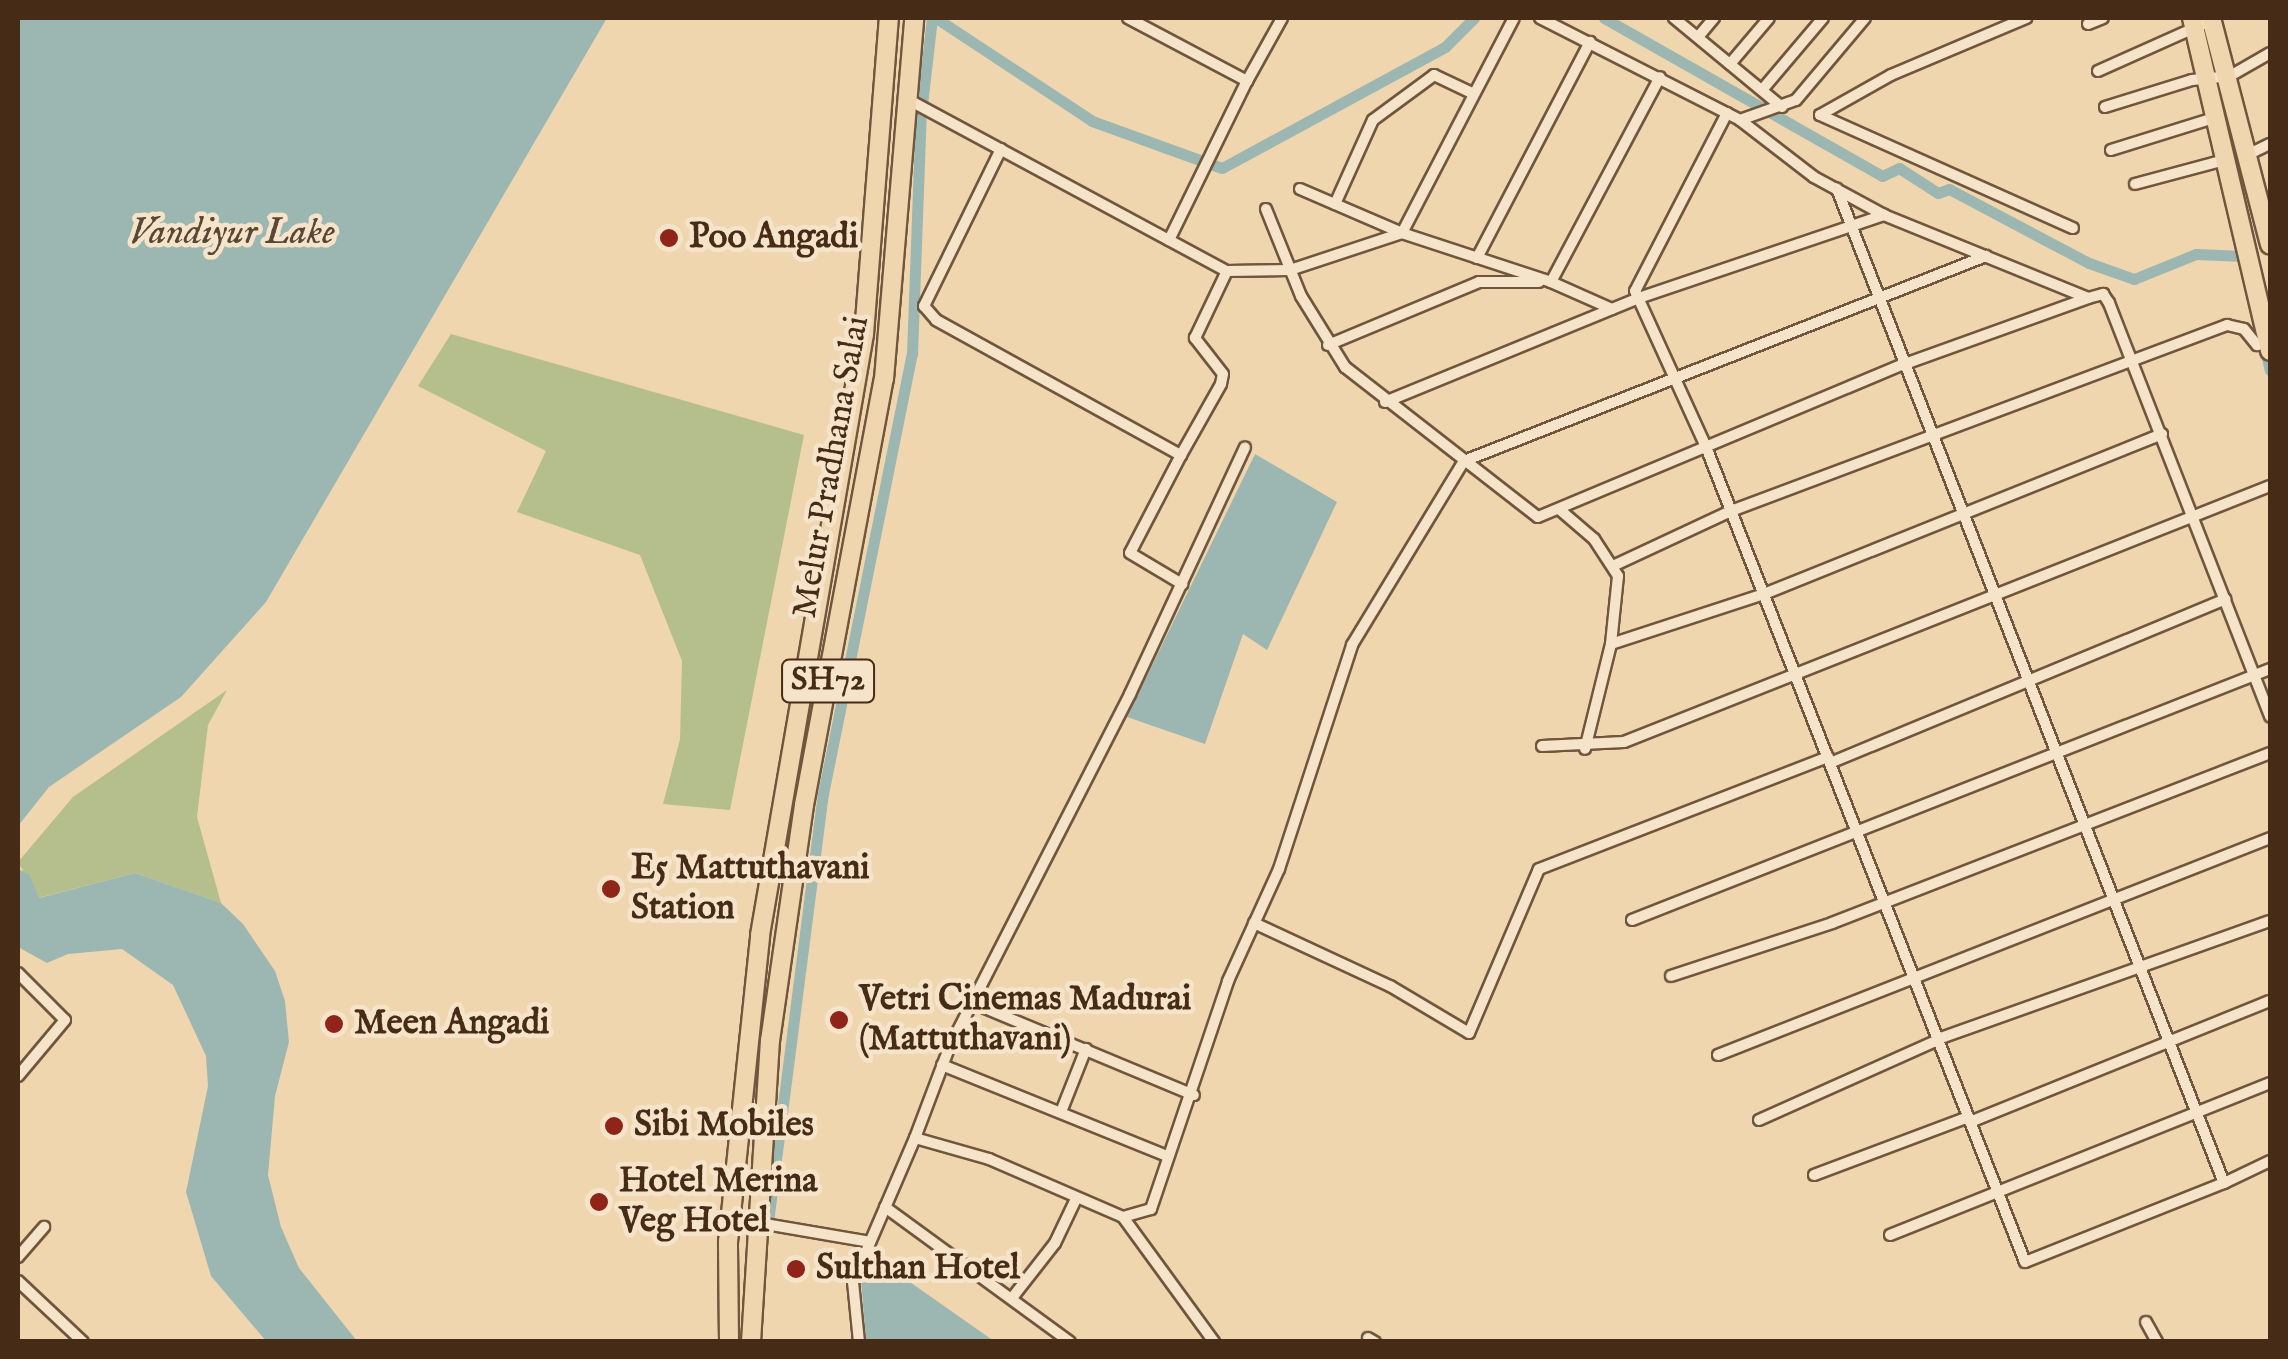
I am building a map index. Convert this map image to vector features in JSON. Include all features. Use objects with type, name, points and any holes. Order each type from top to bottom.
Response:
[{"type":"main road","name":"Melur Pradhana Salai","points":[[729,1342],[730,1218],[762,918],[864,334],[888,18]]},
{"type":"main road","name":"Melur Pradhana Salai","points":[[751,1342],[754,1224],[770,1041],[804,804],[884,379],[916,102],[914,19]]},
{"type":"main road","points":[[2202,21],[2230,76],[2270,244]]},
{"type":"main road","points":[[2202,21],[2208,78],[2267,344]]},
{"type":"main road","points":[[2243,224],[2265,220]]},
{"type":"street","points":[[1128,18],[1246,80]]},
{"type":"street","points":[[1168,240],[1246,80],[1282,18]]},
{"type":"street","points":[[916,102],[1227,271],[1290,270],[1402,233],[1514,18]]},
{"type":"street","points":[[1540,18],[1740,120],[1837,189],[1884,215],[2088,298]]},
{"type":"street","points":[[1674,18],[1762,90],[1772,110]]},
{"type":"street","points":[[1698,38],[1714,18]]},
{"type":"street","points":[[1730,64],[1769,18]]},
{"type":"street","points":[[1762,90],[1823,18]]},
{"type":"street","points":[[1740,120],[1796,100],[1865,18]]},
{"type":"street","points":[[2026,18],[1891,75],[1820,115],[2072,228]]},
{"type":"street","points":[[2088,24],[2102,18]]},
{"type":"street","points":[[2098,71],[2202,21]]},
{"type":"street","points":[[1477,258],[1590,42]]},
{"type":"street","points":[[2104,108],[2208,78],[2230,76],[2270,53]]},
{"type":"street","points":[[1335,204],[1373,120],[1434,75],[1474,94]]},
{"type":"street","points":[[1551,282],[1660,77]]},
{"type":"street","points":[[2110,150],[2237,110]]},
{"type":"street","points":[[1727,113],[1635,291],[1706,447],[2025,1262],[2270,1161]]},
{"type":"street","points":[[2135,184],[2249,156],[2270,144]]},
{"type":"street","points":[[1001,149],[925,296],[928,313],[1181,455]]},
{"type":"street","points":[[1300,189],[1402,233],[1551,282],[1612,309]]},
{"type":"street","points":[[1837,189],[1902,365],[1934,436],[2224,1183]]},
{"type":"street","points":[[1266,210],[1290,270],[1328,345],[1385,402],[1538,517],[1902,365],[2103,294],[2162,434],[2270,718]]},
{"type":"street","points":[[1385,402],[1639,298],[1884,215]]},
{"type":"street","points":[[1123,1217],[1151,1209],[1254,924],[1280,869],[1364,617],[1442,507],[1464,462],[1675,374],[1986,256]]},
{"type":"street","points":[[1182,584],[1130,554],[1221,384],[1223,374],[1195,338],[1227,271]]},
{"type":"street","points":[[1328,345],[1479,282],[1551,282]]},
{"type":"street","points":[[1615,565],[1731,512],[2132,366],[2227,326],[2237,324],[2267,344]]},
{"type":"street","points":[[1611,644],[1764,594],[2162,434]]},
{"type":"street","points":[[859,1342],[853,1282],[942,1065],[1182,584],[1245,447]]},
{"type":"street","points":[[1542,746],[1584,749],[1624,742],[2195,519],[2270,486]]},
{"type":"street","points":[[1559,509],[1615,565],[1611,644],[1584,749]]},
{"type":"street","points":[[1254,924],[1390,986],[1469,1033],[1539,869],[1829,760],[2226,599]]},
{"type":"street","points":[[1632,920],[2270,669]]},
{"type":"street","points":[[1671,976],[1884,902],[2270,753]]},
{"type":"street","points":[[1718,1055],[2270,838]]},
{"type":"street","points":[[1759,1120],[1938,1039],[2143,970],[2270,921]]},
{"type":"street","points":[[18,973],[65,1020],[22,1060],[18,1076]]},
{"type":"street","points":[[1814,1174],[1969,1119],[2270,1001]]},
{"type":"street","points":[[975,1004],[1194,1095]]},
{"type":"street","points":[[1061,1112],[1086,1049]]},
{"type":"street","points":[[942,1065],[1167,1156]]},
{"type":"street","points":[[1890,1235],[2270,1083]]},
{"type":"street","points":[[915,1138],[988,1159],[1123,1217],[1214,1342]]},
{"type":"street","points":[[1012,1298],[1055,1243],[1076,1199]]},
{"type":"street","points":[[885,1208],[1070,1342]]},
{"type":"street","points":[[730,1218],[870,1242]]},
{"type":"street","points":[[18,1257],[44,1227]]},
{"type":"street","points":[[18,1281],[82,1342]]},
{"type":"street","points":[[2146,1322],[2157,1342]]},
{"type":"green space","points":[[451,334],[804,435],[730,810],[663,804],[680,739],[682,661],[640,555],[517,512],[546,451],[418,386]]},
{"type":"green space","points":[[227,690],[208,725],[197,817],[221,903],[135,873],[38,898],[18,862],[73,797]]},
{"type":"water","name":"Vandiyur Lake","points":[[18,18],[607,18],[266,602],[181,697],[49,787],[18,826]]},
{"type":"water","points":[[1255,454],[1337,502],[1267,650],[1243,634],[1205,744],[1127,717]]},
{"type":"water","points":[[18,869],[29,874],[39,898],[135,873],[221,903],[243,924],[275,971],[285,1001],[289,1042],[275,1096],[268,1175],[281,1227],[299,1268],[357,1341],[266,1341],[211,1276],[186,1192],[208,1086],[206,1056],[173,985],[122,949],[68,954],[47,963],[18,947]]},
{"type":"water","points":[[877,1259],[994,1341],[866,1341],[861,1280]]},
{"type":"waterway","points":[[768,1222],[823,794],[912,354],[921,113],[932,18]]},
{"type":"waterway","points":[[936,18],[1092,121],[1222,168],[1445,47],[1474,18]]},
{"type":"waterway","points":[[1604,18],[1882,176],[1899,168],[1938,193],[1949,189],[2089,263],[2134,279],[2196,254],[2243,256],[2245,263]]},
{"type":"waterway","points":[[2264,345],[2270,370]]},
{"type":"place","name":"Poo Angadi","points":[[669,238]]},
{"type":"place","name":"E5 Mattuthavani Station","points":[[611,889]]},
{"type":"place","name":"Vetri Cinemas Madurai (Mattuthavani)","points":[[839,1020]]},
{"type":"place","name":"Meen Angadi","points":[[334,1024]]},
{"type":"place","name":"Sibi Mobiles","points":[[614,1126]]},
{"type":"place","name":"Hotel Merina Veg Hotel","points":[[599,1202]]},
{"type":"place","name":"Sulthan Hotel","points":[[796,1269]]}]
